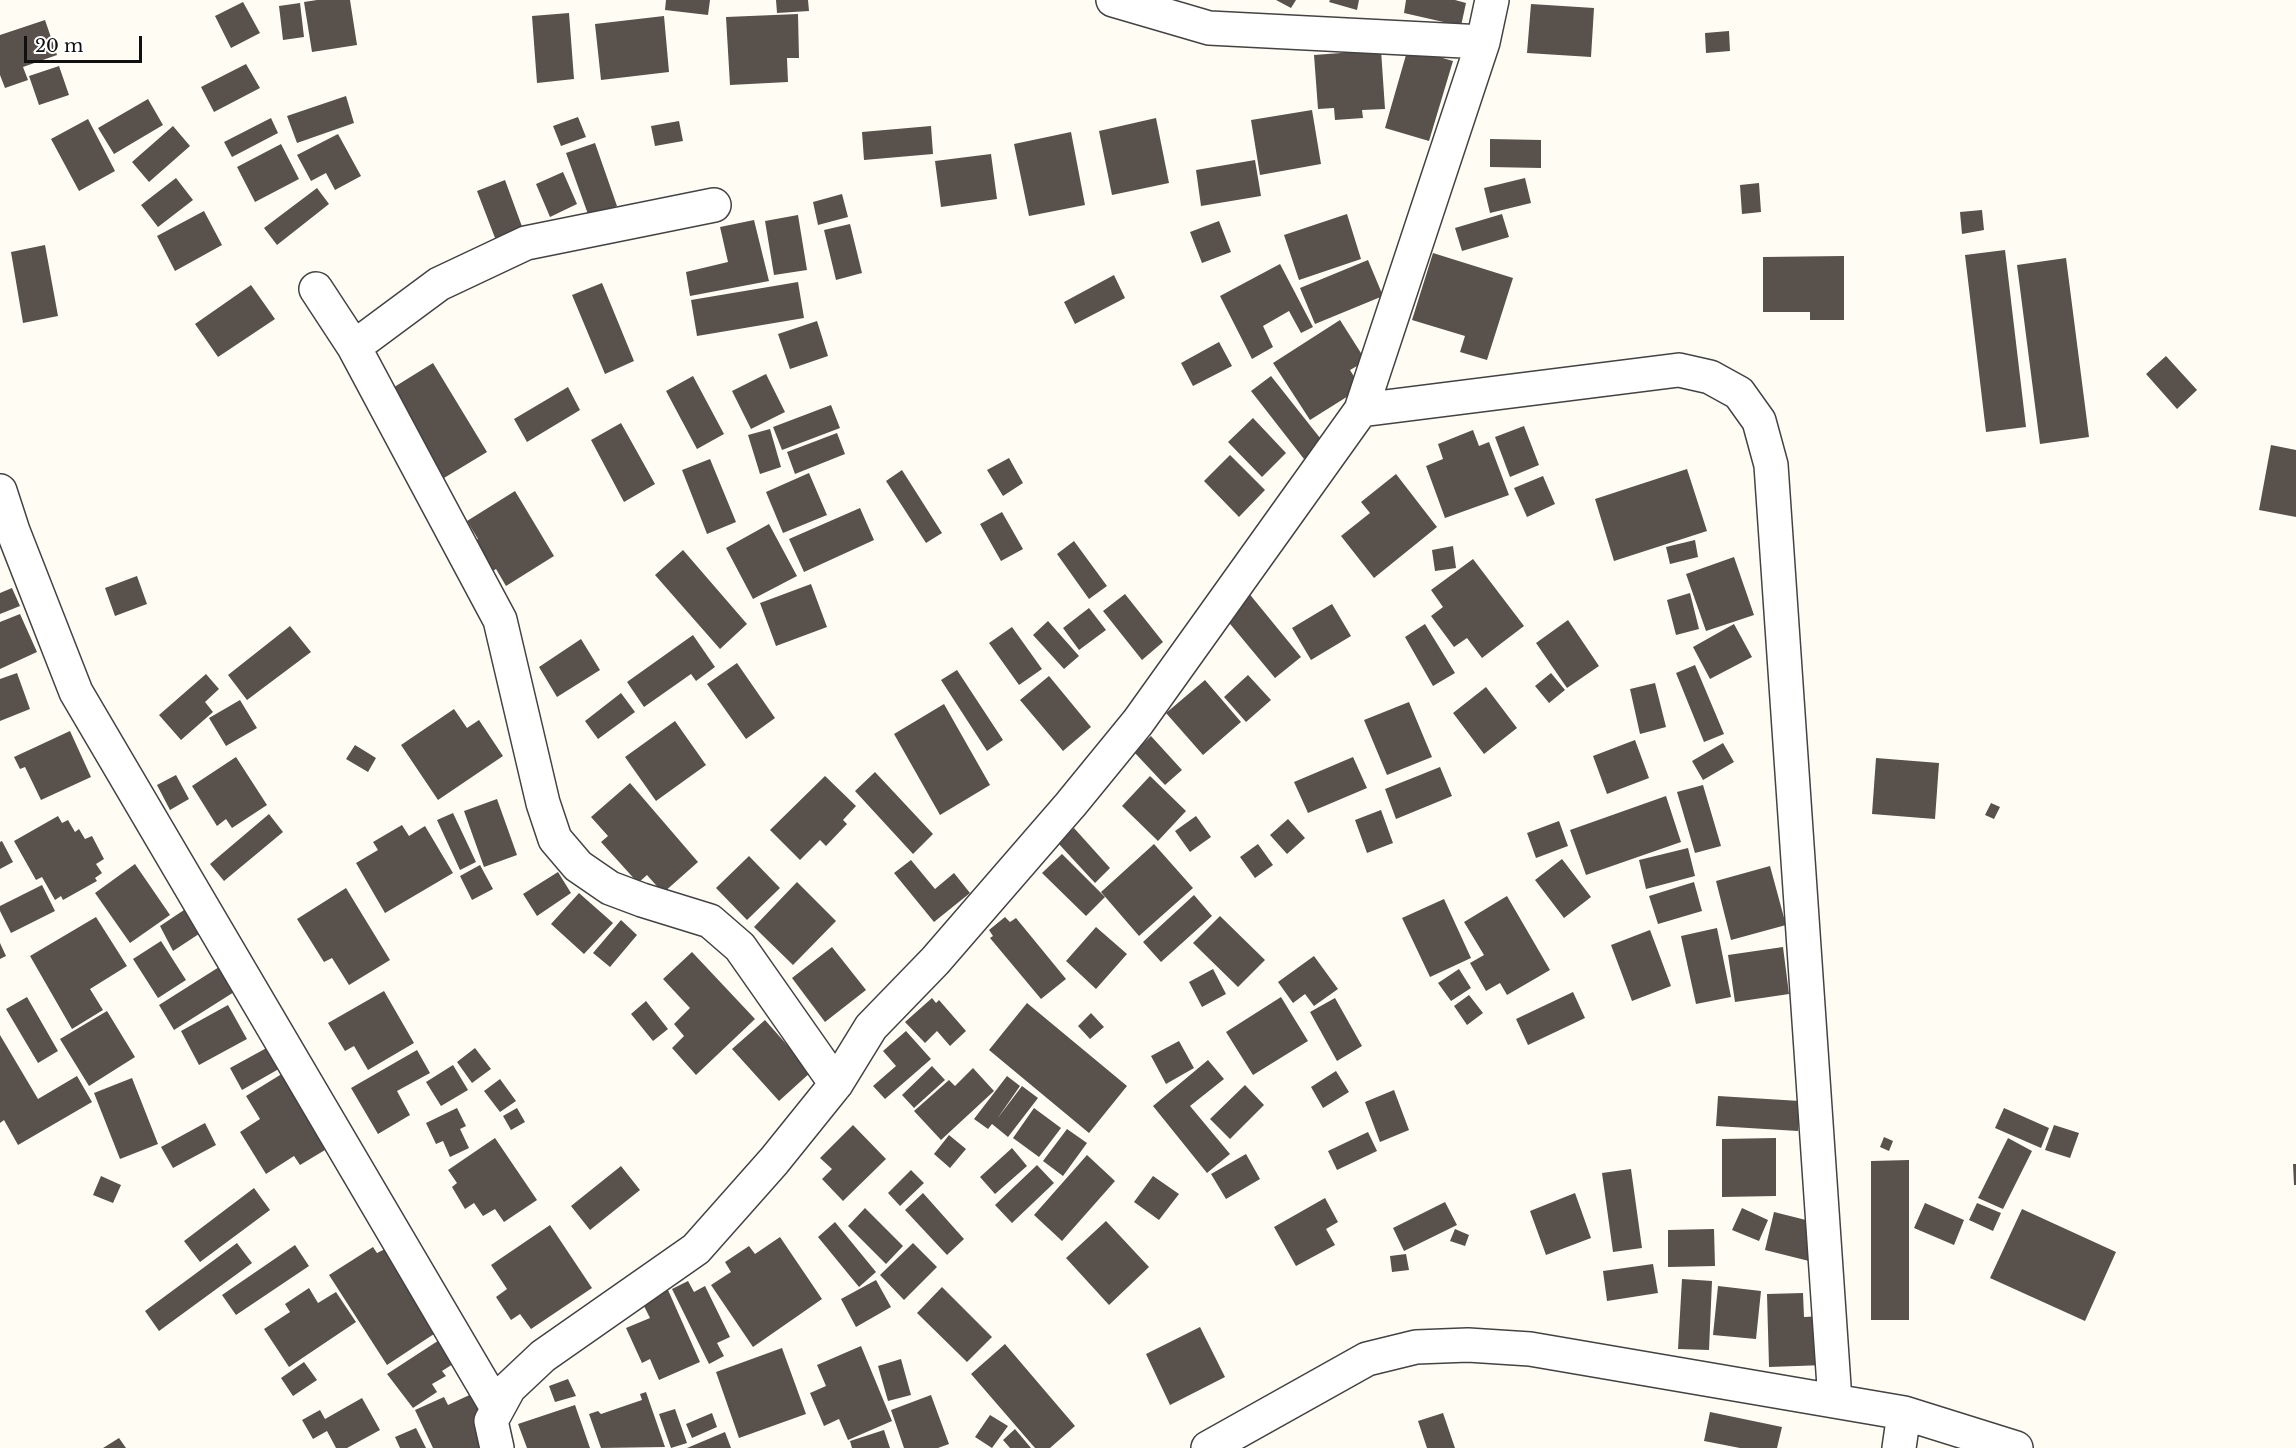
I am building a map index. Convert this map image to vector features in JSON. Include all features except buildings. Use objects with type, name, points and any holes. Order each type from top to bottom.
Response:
[{"type":"street","points":[[1113,0],[1209,28],[1483,42]]},
{"type":"street","points":[[497,1448],[490,1421],[517,1378],[543,1356],[696,1249],[774,1161],[836,1084],[871,1027],[935,962],[1071,804],[1138,722],[1361,410],[1483,42],[1492,0]]},
{"type":"street","points":[[354,347],[439,284],[526,243],[714,205]]},
{"type":"street","points":[[316,289],[354,347],[500,620],[543,803],[555,839],[578,866],[610,888],[710,921],[740,947],[836,1084]]},
{"type":"street","points":[[1361,410],[1679,370],[1710,377],[1738,393],[1759,421],[1771,465],[1835,1401]]},
{"type":"street","points":[[0,491],[13,531],[76,692],[497,1408]]},
{"type":"street","points":[[1208,1448],[1367,1359],[1416,1347],[1468,1345],[1530,1349],[1904,1413],[2016,1448]]},
{"type":"street","points":[[1899,1448],[1904,1413]]}]
